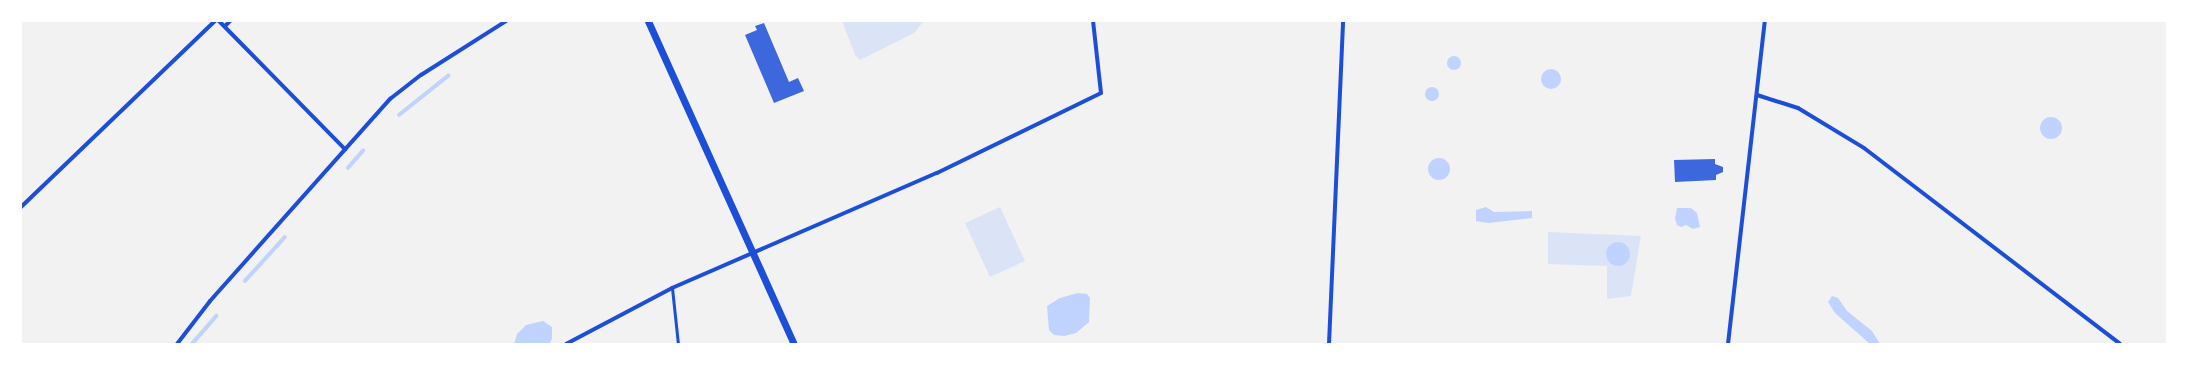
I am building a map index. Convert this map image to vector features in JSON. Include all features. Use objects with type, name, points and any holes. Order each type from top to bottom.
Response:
[{"type":"street","points":[[21,208],[215,21]]},
{"type":"street","points":[[219,21],[345,149]]},
{"type":"street","points":[[225,26],[230,21]]},
{"type":"street","points":[[177,344],[210,301],[390,99],[408,85],[506,21]]},
{"type":"street","points":[[648,21],[794,344]]},
{"type":"street","points":[[566,344],[672,288],[937,172],[1101,93],[1093,21]]},
{"type":"street","points":[[1329,344],[1343,21]]},
{"type":"street","points":[[1728,344],[1765,21]]},
{"type":"street","points":[[1757,95],[1798,108],[1864,148],[2120,344]]},
{"type":"lane","points":[[672,288],[678,344]]},
{"type":"shaded area","points":[[842,21],[924,21],[914,33],[860,60],[855,55]]},
{"type":"shaded area","points":[[1000,207],[1025,261],[990,277],[965,223]]},
{"type":"shaded area","points":[[1548,232],[1641,236],[1631,296],[1607,299],[1607,266],[1548,264]]},
{"type":"water","points":[[1451,56],[1457,56],[1461,60],[1461,66],[1457,70],[1451,70],[1447,66],[1447,60]]},
{"type":"water","points":[[1551,69],[1558,72],[1561,79],[1558,86],[1551,89],[1544,86],[1541,79],[1544,72]]},
{"type":"water","points":[[1432,87],[1437,89],[1439,94],[1437,99],[1432,101],[1427,99],[1425,94],[1427,89]]},
{"type":"water","points":[[2051,117],[2059,120],[2062,128],[2059,136],[2051,139],[2043,136],[2040,128],[2043,120]]},
{"type":"water","points":[[1439,158],[1447,161],[1450,169],[1447,177],[1439,180],[1431,177],[1428,169],[1431,161]]},
{"type":"water","points":[[1486,207],[1494,212],[1532,211],[1532,218],[1488,223],[1476,221],[1476,210]]},
{"type":"water","points":[[1677,208],[1691,208],[1697,213],[1700,227],[1693,229],[1686,225],[1681,227],[1677,225],[1675,218]]},
{"type":"water","points":[[1618,242],[1623,243],[1629,249],[1629,259],[1623,265],[1618,266],[1613,265],[1607,259],[1606,254],[1607,249],[1613,243]]},
{"type":"water","points":[[1078,293],[1087,294],[1090,298],[1089,322],[1076,333],[1064,336],[1054,335],[1049,330],[1047,306],[1060,298]]},
{"type":"water","points":[[1832,296],[1838,298],[1847,311],[1872,331],[1880,344],[1870,344],[1835,313],[1828,302]]},
{"type":"water","points":[[543,321],[552,327],[552,339],[549,344],[514,344],[517,334],[526,325]]},
{"type":"building","points":[[764,23],[789,82],[798,78],[804,91],[774,103],[745,35],[757,30],[755,26]]},
{"type":"building","points":[[1715,159],[1715,164],[1723,167],[1723,172],[1716,175],[1716,180],[1675,182],[1674,160]]},
{"type":"waterway","points":[[399,115],[448,76]]},
{"type":"waterway","points":[[348,168],[363,151]]},
{"type":"waterway","points":[[245,281],[285,237]]},
{"type":"waterway","points":[[192,344],[216,316]]}]
